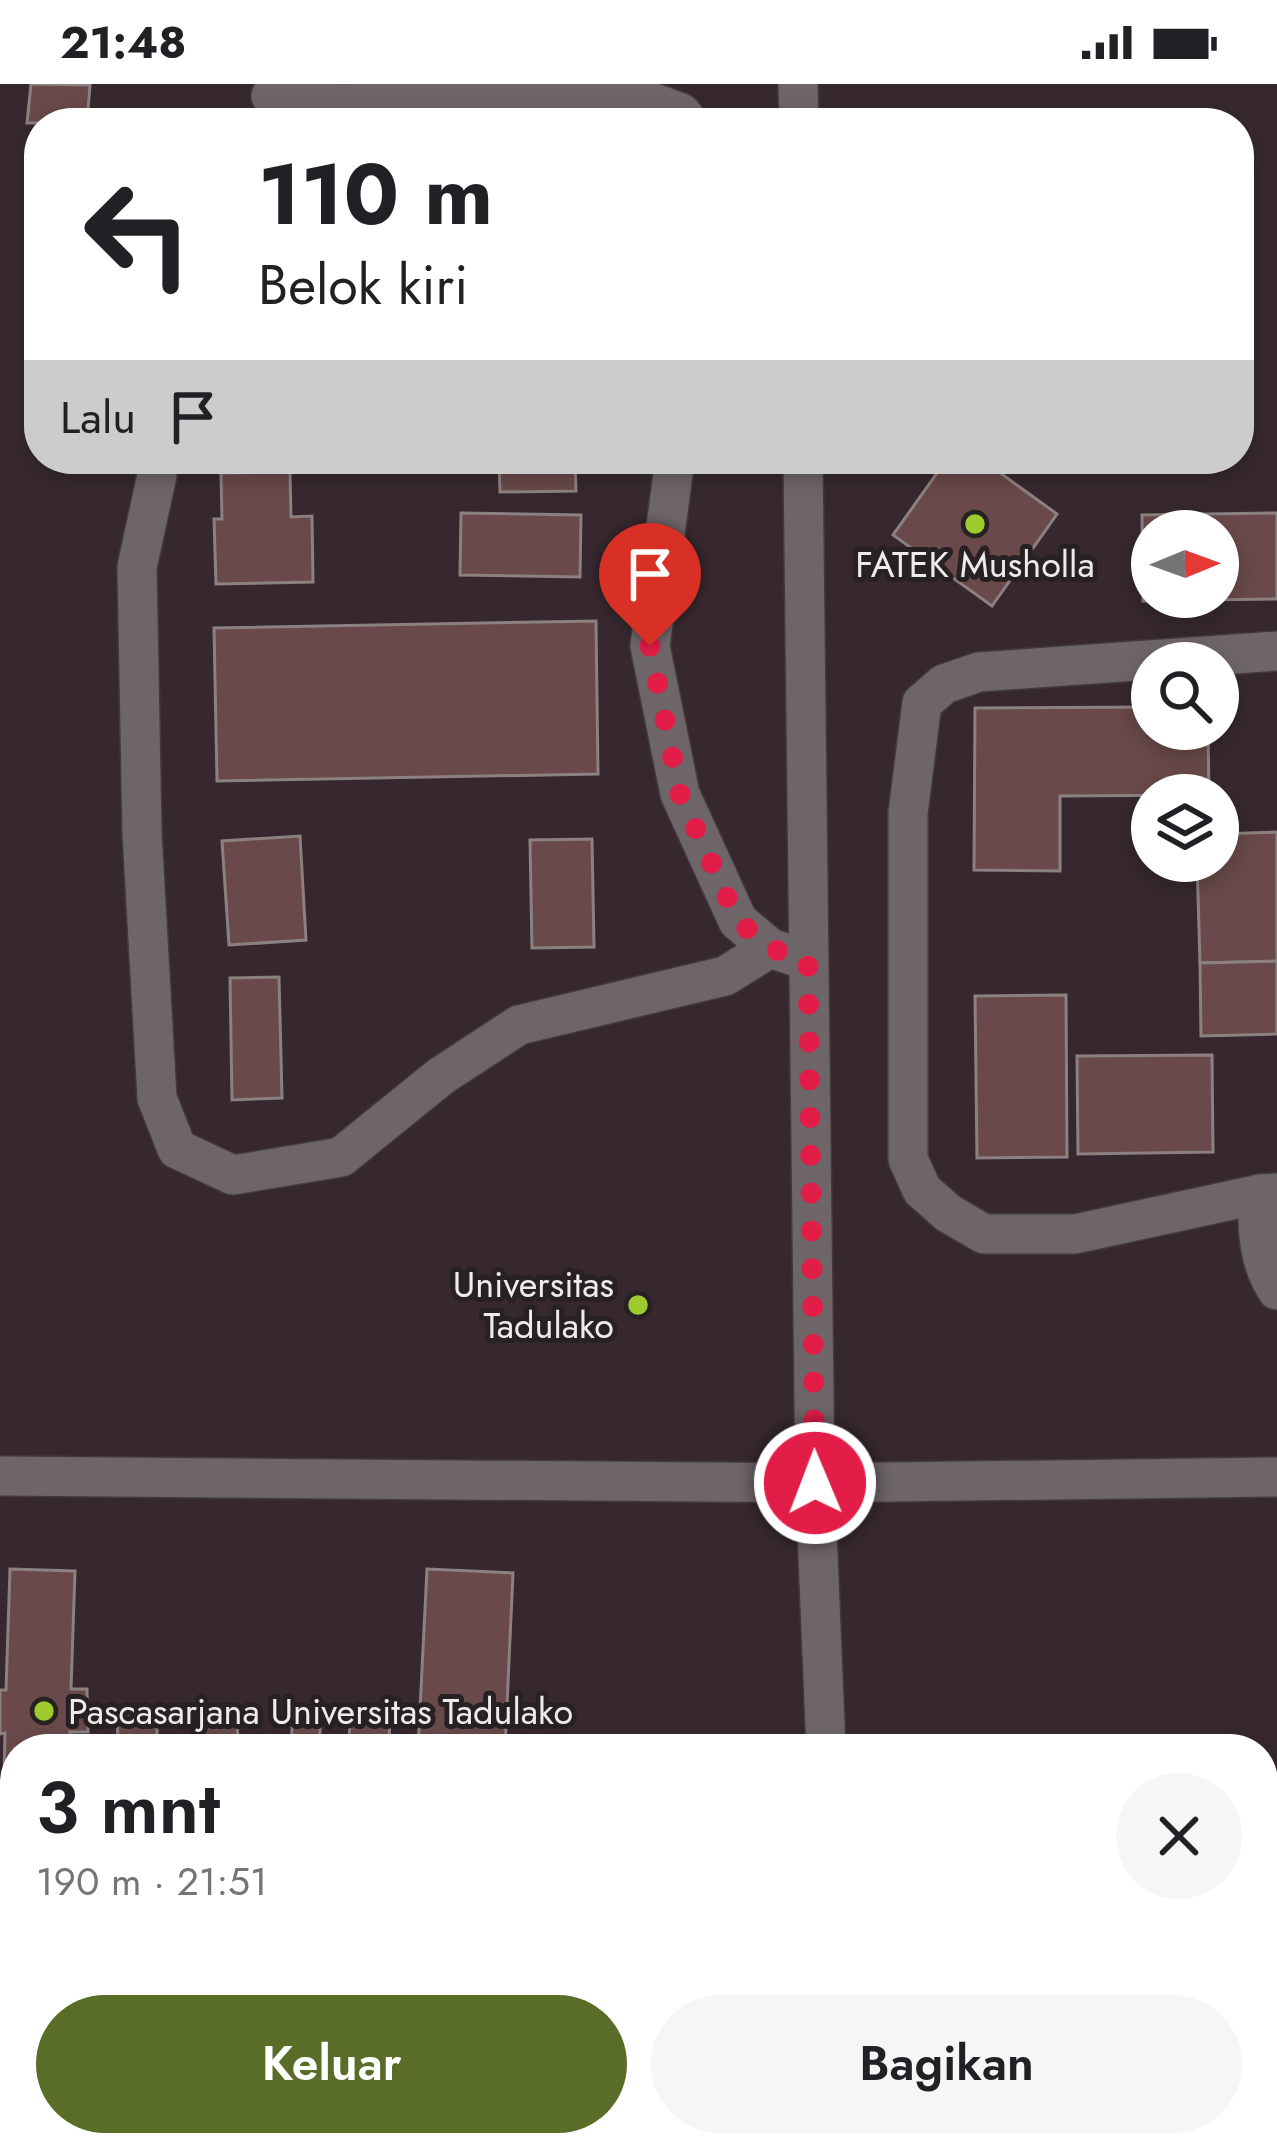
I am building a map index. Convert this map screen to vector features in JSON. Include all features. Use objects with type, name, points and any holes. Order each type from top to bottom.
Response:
[{"type":"lane","points":[[268,101],[343,104],[430,96],[628,93],[668,108]]},
{"type":"lane","points":[[157,474],[137,567],[142,833],[158,1098],[177,1150],[233,1175],[341,1156],[441,1076],[519,1025],[725,976],[770,948]]},
{"type":"lane","points":[[673,474],[650,646],[680,794],[738,921],[770,948],[808,961]]},
{"type":"lane","points":[[803,474],[815,1483],[825,1734]]},
{"type":"lane","points":[[1268,1193],[1075,1234],[984,1234],[947,1214],[922,1190],[908,1160],[908,813],[922,703],[944,685],[979,672],[1277,651]]},
{"type":"lane","points":[[1268,1193],[1256,1221],[1277,1290]]},
{"type":"lane","points":[[0,1476],[815,1483],[1277,1477]]},
{"type":"shaded area","name":"Universitas Tadulako","points":[[0,84],[1277,84],[1277,1734],[0,1734]]},
{"type":"building","points":[[31,84],[90,85],[88,108],[29,108]]},
{"type":"building","points":[[221,474],[290,474],[291,517],[312,516],[313,582],[216,584],[214,519],[222,519]]},
{"type":"building","points":[[499,474],[575,474],[576,491],[500,492]]},
{"type":"building","name":"FATEK Musholla","points":[[936,474],[1002,474],[1057,514],[992,606],[893,535]]},
{"type":"building","points":[[461,513],[581,515],[580,577],[460,575]]},
{"type":"building","points":[[1277,513],[1277,599],[1239,600],[1239,514]]},
{"type":"building","points":[[596,621],[598,774],[217,781],[214,628]]},
{"type":"building","points":[[1131,707],[1131,750],[1208,750],[1209,774],[1131,774],[1131,796],[1060,796],[1060,871],[974,870],[975,708]]},
{"type":"building","points":[[1277,832],[1277,961],[1200,963],[1198,882],[1239,882],[1239,833]]},
{"type":"building","points":[[300,836],[306,940],[229,945],[222,841]]},
{"type":"building","points":[[592,839],[594,947],[532,948],[530,840]]},
{"type":"building","points":[[1277,961],[1277,1034],[1201,1036],[1200,963]]},
{"type":"building","points":[[279,977],[282,1098],[232,1100],[230,978]]},
{"type":"building","points":[[1066,995],[1067,1157],[977,1158],[975,996]]},
{"type":"building","points":[[1212,1055],[1213,1152],[1078,1154],[1077,1056]]},
{"type":"building","name":"Pascasarjana Universitas Tadulako","points":[[10,1569],[75,1571],[71,1689],[87,1689],[88,1732],[0,1734],[0,1690],[6,1690]]},
{"type":"building","points":[[427,1569],[513,1573],[506,1734],[419,1734]]},
{"type":"building","points":[[117,1708],[157,1708],[157,1734],[118,1734]]},
{"type":"building","points":[[350,1708],[390,1709],[389,1734],[349,1734]]},
{"type":"building","points":[[293,1711],[321,1712],[320,1734],[292,1734]]},
{"type":"building","points":[[237,1714],[238,1734],[202,1734],[201,1715]]},
{"type":"place","name":"FATEK Musholla","points":[[975,524]]},
{"type":"place","name":"Universitas Tadulako","points":[[638,1305]]},
{"type":"place","name":"Pascasarjana Universitas Tadulako","points":[[44,1711]]},
{"type":"route","points":[[650,646],[680,794],[738,921],[770,948],[808,961],[815,1483]]}]
